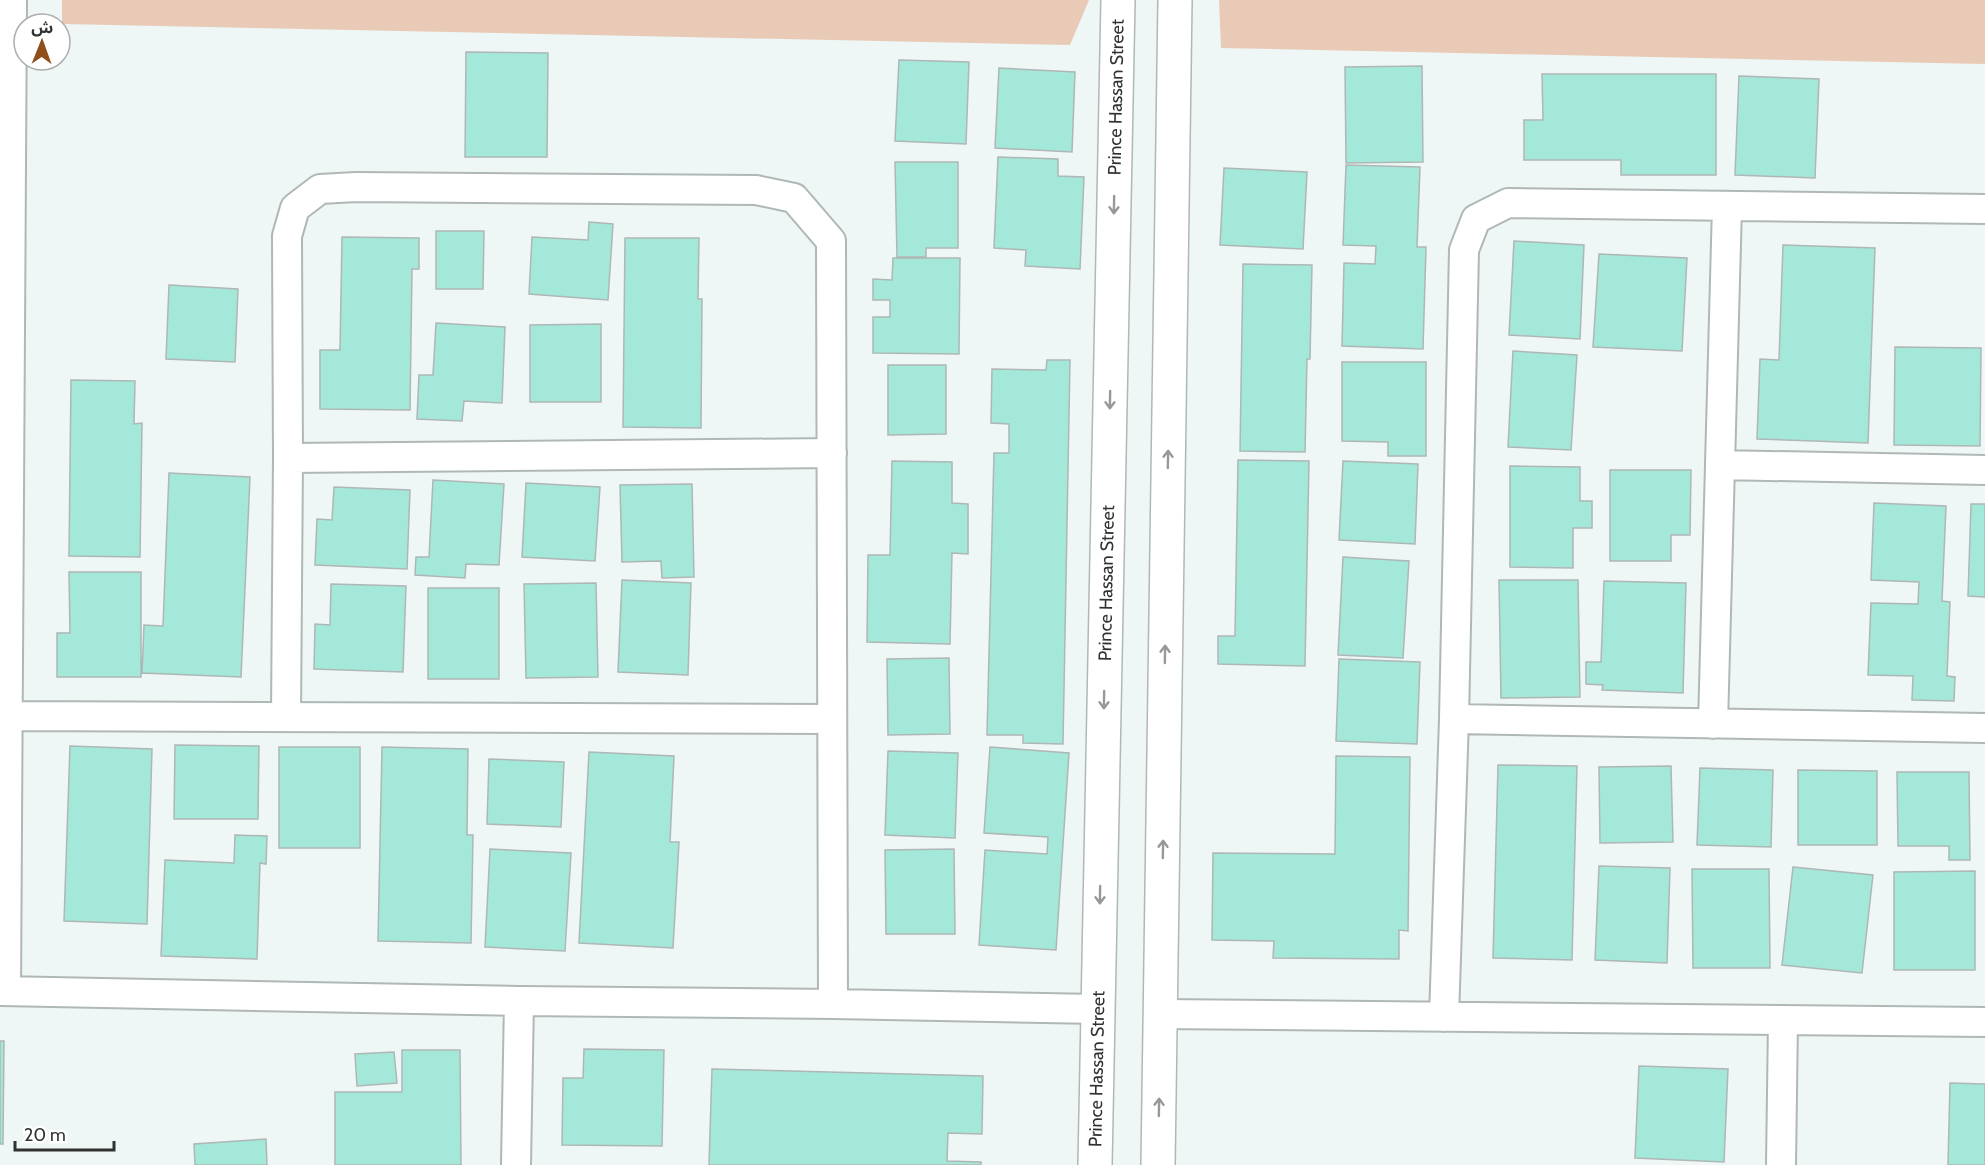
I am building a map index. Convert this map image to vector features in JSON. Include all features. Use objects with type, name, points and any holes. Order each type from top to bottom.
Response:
[{"type":"main road","name":"Prince Hassan Street","points":[[1095,1165],[1118,0]]},
{"type":"main road","points":[[1158,1165],[1175,0]]},
{"type":"street","points":[[12,0],[5,185],[8,717],[3,991],[1098,1009]]},
{"type":"street","points":[[286,717],[287,236],[296,208],[320,189],[356,187],[756,190],[794,198],[831,241],[833,1004]]},
{"type":"street","points":[[1444,1017],[1454,719],[1464,250],[1476,219],[1508,203],[1985,209]]},
{"type":"street","points":[[1713,724],[1727,206]]},
{"type":"street","points":[[288,458],[831,453]]},
{"type":"street","points":[[1720,465],[1985,470]]},
{"type":"street","points":[[8,717],[832,719]]},
{"type":"street","points":[[1454,719],[1985,728]]},
{"type":"street","points":[[516,1165],[519,1001]]},
{"type":"street","points":[[1160,1014],[1985,1022]]},
{"type":"street","points":[[1781,1165],[1783,1020]]},
{"type":"shaded area","points":[[62,0],[1089,0],[1070,45],[72,24],[72,12],[62,12]]},
{"type":"shaded area","points":[[1219,0],[1985,0],[1985,64],[1221,48]]},
{"type":"building","points":[[466,52],[548,53],[547,157],[465,157]]},
{"type":"building","points":[[899,60],[969,62],[966,144],[895,141]]},
{"type":"building","points":[[1422,66],[1423,162],[1346,163],[1345,67]]},
{"type":"building","points":[[999,68],[1075,72],[1072,152],[995,148]]},
{"type":"building","points":[[1542,74],[1716,74],[1716,175],[1621,175],[1621,160],[1524,160],[1524,120],[1543,120]]},
{"type":"building","points":[[1739,76],[1819,79],[1815,178],[1735,175]]},
{"type":"building","points":[[998,157],[1058,159],[1058,176],[1084,177],[1080,269],[1025,266],[1026,250],[994,248]]},
{"type":"building","points":[[895,162],[958,162],[958,248],[926,248],[926,257],[897,257]]},
{"type":"building","points":[[1346,165],[1420,167],[1417,247],[1426,247],[1423,349],[1342,346],[1344,263],[1375,264],[1376,246],[1343,245]]},
{"type":"building","points":[[1224,168],[1307,172],[1303,249],[1220,245]]},
{"type":"building","points":[[589,222],[613,224],[608,300],[529,294],[532,237],[588,240]]},
{"type":"building","points":[[436,231],[484,231],[483,289],[436,289]]},
{"type":"building","points":[[342,237],[419,238],[419,269],[412,269],[410,410],[320,409],[320,350],[340,350]]},
{"type":"building","points":[[625,238],[699,238],[698,299],[702,299],[701,428],[623,427]]},
{"type":"building","points":[[1514,241],[1584,245],[1580,339],[1509,335]]},
{"type":"building","points":[[1783,245],[1875,248],[1868,443],[1757,439],[1760,359],[1779,360]]},
{"type":"building","points":[[1599,254],[1687,258],[1682,351],[1593,347]]},
{"type":"building","points":[[893,258],[960,258],[959,354],[873,353],[873,317],[890,317],[890,300],[873,300],[873,279],[892,280]]},
{"type":"building","points":[[1243,264],[1312,265],[1305,452],[1240,451]]},
{"type":"building","points":[[169,285],[238,289],[235,362],[166,359]]},
{"type":"building","points":[[436,323],[505,327],[502,403],[464,401],[462,421],[417,419],[419,375],[433,375]]},
{"type":"building","points":[[601,324],[601,402],[530,402],[530,325]]},
{"type":"building","points":[[1895,347],[1981,348],[1980,446],[1894,445]]},
{"type":"building","points":[[1513,351],[1577,355],[1571,450],[1508,447]]},
{"type":"building","points":[[1047,360],[1070,360],[1063,744],[1023,743],[1023,735],[987,735],[994,453],[1009,453],[1009,424],[991,423],[992,369],[1046,370]]},
{"type":"building","points":[[1342,362],[1426,362],[1426,456],[1388,456],[1388,442],[1342,441]]},
{"type":"building","points":[[888,365],[946,365],[946,434],[888,435]]},
{"type":"building","points":[[71,380],[135,381],[134,424],[142,423],[140,557],[69,556]]},
{"type":"building","points":[[1238,460],[1309,461],[1305,666],[1218,664],[1218,636],[1235,636]]},
{"type":"building","points":[[892,461],[952,462],[952,503],[968,504],[968,554],[952,553],[950,644],[867,642],[868,555],[890,555]]},
{"type":"building","points":[[1343,461],[1418,464],[1415,544],[1339,540]]},
{"type":"building","points":[[1510,466],[1580,467],[1580,501],[1592,501],[1592,528],[1573,528],[1573,568],[1510,567]]},
{"type":"building","points":[[1610,470],[1691,470],[1690,535],[1671,535],[1671,561],[1610,561]]},
{"type":"building","points":[[169,473],[250,477],[241,677],[142,673],[144,625],[163,626]]},
{"type":"building","points":[[433,480],[504,484],[499,565],[466,564],[465,578],[415,575],[416,557],[429,557]]},
{"type":"building","points":[[526,483],[600,487],[595,561],[522,557]]},
{"type":"building","points":[[692,484],[694,577],[662,578],[661,561],[622,562],[620,485]]},
{"type":"building","points":[[334,487],[410,490],[407,569],[315,565],[317,519],[332,520]]},
{"type":"building","points":[[1874,503],[1946,506],[1942,601],[1950,602],[1947,676],[1955,677],[1954,701],[1912,700],[1913,676],[1868,675],[1871,603],[1918,604],[1919,582],[1871,580]]},
{"type":"building","points":[[1971,504],[1985,504],[1985,597],[1968,596]]},
{"type":"building","points":[[1343,557],[1409,561],[1403,658],[1338,655]]},
{"type":"building","points":[[69,572],[141,572],[141,677],[57,677],[57,633],[70,633]]},
{"type":"building","points":[[622,580],[691,583],[688,675],[618,672]]},
{"type":"building","points":[[1499,580],[1578,580],[1580,697],[1501,698]]},
{"type":"building","points":[[1604,581],[1686,583],[1683,693],[1602,690],[1603,685],[1586,684],[1586,662],[1601,662]]},
{"type":"building","points":[[596,583],[598,677],[526,678],[524,584]]},
{"type":"building","points":[[331,584],[406,586],[403,672],[314,669],[315,624],[330,625]]},
{"type":"building","points":[[428,588],[499,588],[499,679],[428,679]]},
{"type":"building","points":[[949,658],[950,734],[888,735],[887,659]]},
{"type":"building","points":[[1339,659],[1420,662],[1417,744],[1336,741]]},
{"type":"building","points":[[175,745],[259,746],[258,819],[174,819]]},
{"type":"building","points":[[70,746],[152,749],[147,924],[64,921]]},
{"type":"building","points":[[279,747],[360,747],[360,848],[279,848]]},
{"type":"building","points":[[382,747],[468,749],[467,835],[473,835],[471,943],[378,941]]},
{"type":"building","points":[[990,747],[1069,753],[1056,950],[979,945],[985,850],[1047,854],[1048,837],[984,833]]},
{"type":"building","points":[[888,751],[958,753],[955,838],[885,835]]},
{"type":"building","points":[[589,752],[674,756],[670,842],[679,842],[673,948],[579,943]]},
{"type":"building","points":[[1336,756],[1410,757],[1408,931],[1399,930],[1399,959],[1273,958],[1274,941],[1212,940],[1213,853],[1335,854]]},
{"type":"building","points":[[489,759],[564,762],[561,827],[487,824]]},
{"type":"building","points":[[1498,765],[1577,766],[1572,960],[1493,958]]},
{"type":"building","points":[[1671,766],[1673,842],[1600,843],[1599,767]]},
{"type":"building","points":[[1700,768],[1773,770],[1771,847],[1697,845]]},
{"type":"building","points":[[1798,770],[1877,771],[1877,845],[1798,845]]},
{"type":"building","points":[[1897,772],[1969,772],[1970,860],[1949,860],[1949,846],[1898,846]]},
{"type":"building","points":[[235,835],[267,836],[266,864],[260,863],[257,959],[161,956],[165,860],[234,863]]},
{"type":"building","points":[[490,849],[571,853],[565,951],[485,947]]},
{"type":"building","points":[[954,849],[955,934],[886,934],[885,850]]},
{"type":"building","points":[[1599,866],[1670,868],[1667,963],[1595,960]]},
{"type":"building","points":[[1793,867],[1873,875],[1862,973],[1782,965]]},
{"type":"building","points":[[1692,869],[1769,869],[1770,968],[1693,968]]},
{"type":"building","points":[[1975,871],[1975,970],[1894,970],[1894,872]]},
{"type":"building","points":[[0,1041],[4,1041],[3,1144],[0,1144]]},
{"type":"building","points":[[584,1049],[664,1050],[662,1146],[562,1145],[563,1078],[583,1078]]},
{"type":"building","points":[[402,1050],[460,1050],[461,1165],[335,1165],[335,1092],[402,1092]]},
{"type":"building","points":[[394,1052],[397,1083],[357,1086],[355,1054]]},
{"type":"building","points":[[1639,1066],[1728,1069],[1724,1162],[1635,1158]]},
{"type":"building","points":[[712,1069],[983,1076],[982,1134],[948,1133],[947,1161],[981,1162],[981,1165],[709,1165]]},
{"type":"building","points":[[1950,1083],[1985,1084],[1985,1165],[1948,1165]]},
{"type":"building","points":[[266,1139],[267,1165],[195,1165],[194,1144]]}]
